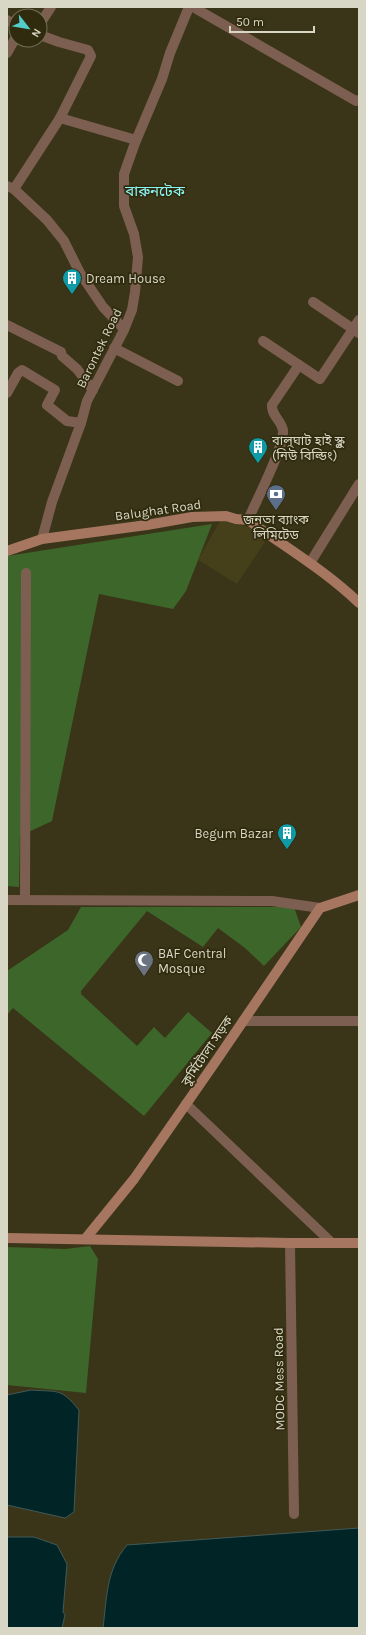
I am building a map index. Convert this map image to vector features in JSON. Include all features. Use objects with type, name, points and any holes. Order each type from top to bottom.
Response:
[{"type":"street","name":"Barontek Road","points":[[42,539],[52,502],[81,423],[87,401],[124,329],[132,310],[138,257],[134,234],[124,206],[124,174],[189,7]]},
{"type":"street","points":[[192,7],[356,101],[359,100]]},
{"type":"street","points":[[48,37],[88,50],[91,56],[60,118],[11,187],[47,220],[60,236],[80,273],[103,308],[124,329]]},
{"type":"street","points":[[60,118],[136,140]]},
{"type":"street","points":[[313,302],[356,331]]},
{"type":"street","points":[[263,341],[320,379],[356,331],[359,320]]},
{"type":"street","points":[[7,325],[61,352],[62,356],[77,369],[93,390]]},
{"type":"street","points":[[114,348],[178,381]]},
{"type":"street","points":[[248,520],[282,444],[283,429],[271,410],[272,405],[299,365]]},
{"type":"street","points":[[7,393],[18,373],[22,370],[54,390],[47,405],[67,421],[81,423]]},
{"type":"street","points":[[310,563],[359,484]]},
{"type":"street","name":"Balughat Road","points":[[7,551],[42,539],[147,525],[192,517],[226,516],[248,520],[310,563],[349,593],[359,603]]},
{"type":"street","points":[[25,900],[26,573]]},
{"type":"street","points":[[7,900],[272,901],[320,908],[359,895]]},
{"type":"street","name":"কুর্মিটোলা সড়ক","points":[[86,1238],[134,1179],[320,908]]},
{"type":"street","points":[[243,1021],[359,1021]]},
{"type":"street","points":[[186,1104],[332,1243]]},
{"type":"street","points":[[7,1238],[359,1243]]},
{"type":"street","name":"MODC Mess Road","points":[[290,1243],[294,1514]]},
{"type":"shaded area","points":[[221,519],[258,530],[265,542],[237,584],[198,560]]},
{"type":"green space","points":[[212,524],[186,591],[173,609],[99,594],[52,821],[20,836],[19,887],[7,886],[7,556]]},
{"type":"green space","points":[[81,907],[294,907],[301,927],[264,966],[245,948],[218,928],[203,947],[147,911],[81,991],[81,994],[137,1046],[154,1027],[165,1038],[188,1012],[212,1033],[144,1116],[13,1008],[7,1015],[7,971],[68,930]]},
{"type":"green space","points":[[90,1246],[98,1259],[86,1393],[7,1385],[7,1247],[65,1249]]},
{"type":"water","points":[[31,1390],[59,1392],[68,1398],[79,1410],[74,1512],[65,1518],[7,1505],[7,1395]]},
{"type":"water","points":[[359,1528],[359,1628],[103,1628],[111,1574],[120,1554],[127,1545]]},
{"type":"water","points":[[7,1537],[34,1537],[57,1545],[67,1564],[63,1612],[65,1615],[62,1628],[7,1628]]},
{"type":"place","name":"Dream House","points":[[72,295]]},
{"type":"place","name":"বালুঘাট হাই স্কুল (নিউ বিল্ডিং)","points":[[258,464]]},
{"type":"place","name":"জনতা ব্যাংক লিমিটেড","points":[[276,511]]},
{"type":"place","name":"Begum Bazar","points":[[287,850]]},
{"type":"place","name":"BAF Central Mosque","points":[[144,977]]},
{"type":"district","name":"বারুনটেক","points":[[155,191]]}]
